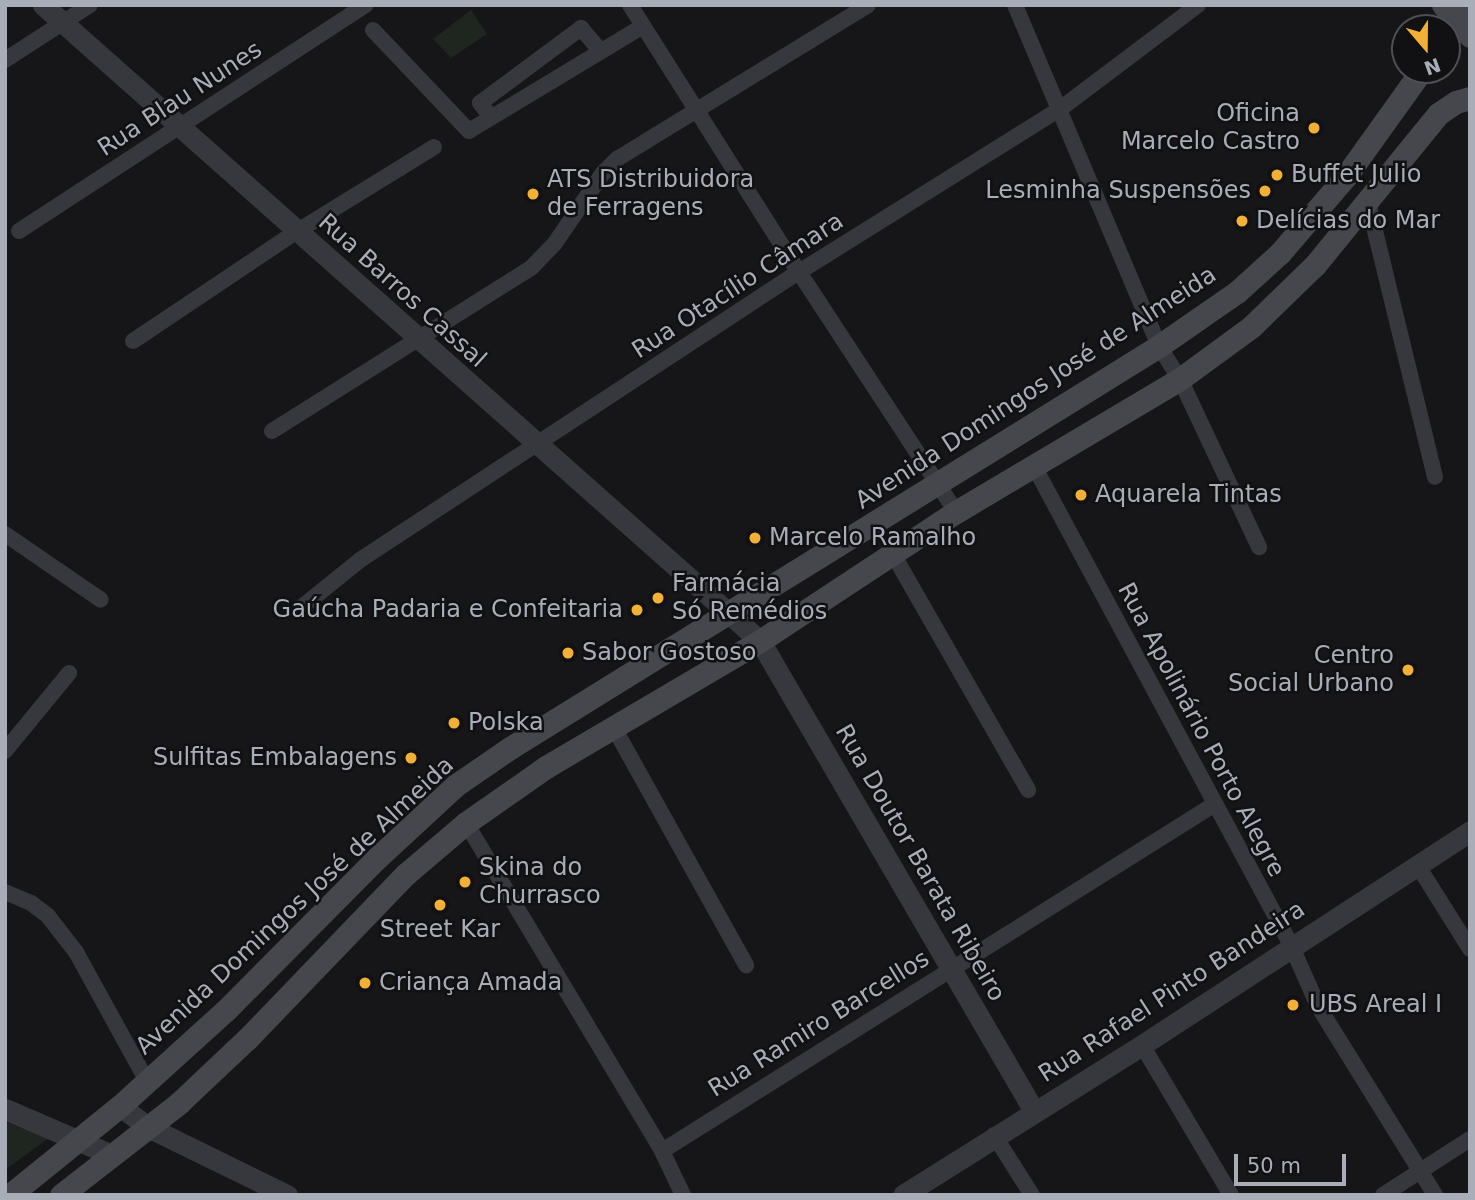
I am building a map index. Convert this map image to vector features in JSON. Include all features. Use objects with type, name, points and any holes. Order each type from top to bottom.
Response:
[{"type":"main road","name":"Avenida Domingos José de Almeida","points":[[10,1195],[120,1106],[226,1010],[376,859],[456,785],[510,748],[729,615],[1159,346],[1237,292],[1280,253],[1346,176],[1412,84]]},
{"type":"main road","points":[[61,1195],[178,1103],[247,1039],[406,874],[466,823],[613,726],[760,642],[956,512],[1180,379],[1251,327],[1315,265],[1438,114],[1456,102],[1470,98]]},
{"type":"street","name":"Rua Barros Cassal","points":[[43,5],[416,340],[729,615]]},
{"type":"street","points":[[5,60],[90,5]]},
{"type":"street","name":"Rua Blau Nunes","points":[[19,231],[366,5]]},
{"type":"street","points":[[630,5],[799,272],[956,512]]},
{"type":"street","points":[[1015,5],[1159,346],[1180,379],[1259,547]]},
{"type":"street","name":"Rua Otacílio Câmara","points":[[303,606],[360,560],[799,272],[1060,109],[1198,5]]},
{"type":"street","points":[[272,431],[532,267],[555,243],[603,173],[617,159],[864,7]]},
{"type":"street","points":[[373,30],[469,131],[643,26]]},
{"type":"street","points":[[491,117],[480,103],[581,27],[600,51]]},
{"type":"street","points":[[133,341],[296,232],[434,147]]},
{"type":"street","points":[[1367,198],[1435,477]]},
{"type":"street","name":"Rua Apolinário Porto Alegre","points":[[1034,466],[1291,945],[1318,1006],[1435,1195]]},
{"type":"street","points":[[5,534],[101,600]]},
{"type":"street","points":[[893,554],[1028,790]]},
{"type":"street","name":"Rua Doutor Barata Ribeiro","points":[[729,615],[760,642],[1034,1111]]},
{"type":"street","points":[[5,751],[69,673]]},
{"type":"street","points":[[613,726],[746,965]]},
{"type":"street","name":"Rua Ramiro Barcellos","points":[[662,1151],[951,967],[1215,804]]},
{"type":"street","points":[[466,823],[662,1151],[683,1195]]},
{"type":"street","name":"Rua Rafael Pinto Bandeira","points":[[902,1195],[994,1135],[1142,1045],[1291,945],[1470,831]]},
{"type":"street","points":[[1418,866],[1470,949]]},
{"type":"street","points":[[5,892],[31,903],[55,925],[76,953],[147,1081]]},
{"type":"street","points":[[1142,1045],[1231,1195]]},
{"type":"street","points":[[120,1106],[148,1126],[287,1195]]},
{"type":"street","points":[[5,1109],[112,1154]]},
{"type":"street","points":[[994,1135],[1032,1195]]},
{"type":"street","points":[[1383,1195],[1470,1139]]},
{"type":"shaded area","points":[[471,10],[487,34],[451,58],[433,39]]},
{"type":"shaded area","points":[[5,1122],[49,1138],[5,1170]]},
{"type":"place","name":"Oficina Marcelo Castro","points":[[1314,128]]},
{"type":"place","name":"Buffet Julio","points":[[1277,175]]},
{"type":"place","name":"Lesminha Suspensões","points":[[1265,191]]},
{"type":"place","name":"ATS Distribuidora de Ferragens","points":[[533,194]]},
{"type":"place","name":"Delícias do Mar","points":[[1242,221]]},
{"type":"place","name":"Aquarela Tintas","points":[[1081,495]]},
{"type":"place","name":"Marcelo Ramalho","points":[[755,538]]},
{"type":"place","name":"Farmácia Só Remédios","points":[[658,598]]},
{"type":"place","name":"Gaúcha Padaria e Confeitaria","points":[[637,610]]},
{"type":"place","name":"Sabor Gostoso","points":[[568,653]]},
{"type":"place","name":"Centro Social Urbano","points":[[1408,670]]},
{"type":"place","name":"Polska","points":[[454,723]]},
{"type":"place","name":"Sulfitas Embalagens","points":[[411,758]]},
{"type":"place","name":"Skina do Churrasco","points":[[465,882]]},
{"type":"place","name":"Street Kar","points":[[440,905]]},
{"type":"place","name":"Criança Amada","points":[[365,983]]},
{"type":"place","name":"UBS Areal I","points":[[1293,1005]]}]
